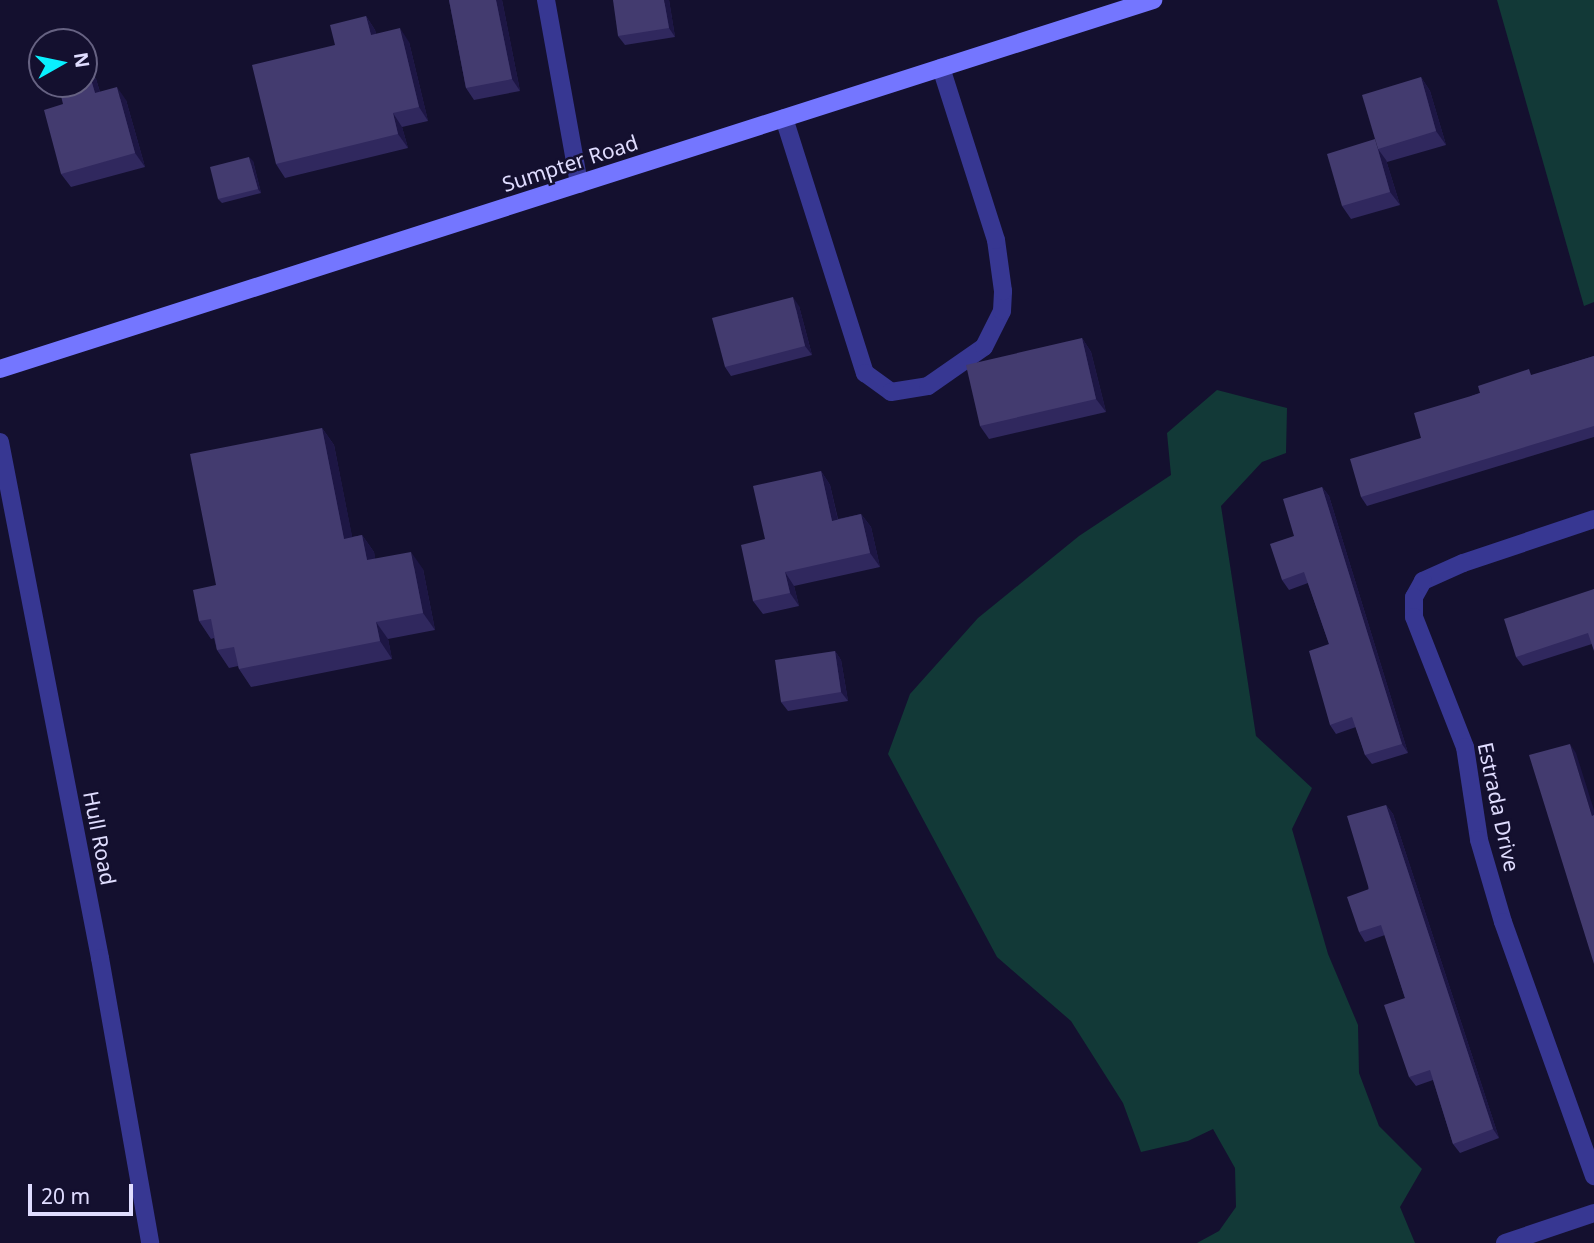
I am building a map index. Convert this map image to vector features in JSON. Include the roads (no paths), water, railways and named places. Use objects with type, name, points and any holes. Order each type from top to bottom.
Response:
[{"type":"street","points":[[546,0],[579,184]]},
{"type":"street","name":"Sumpter Road","points":[[0,369],[1153,0]]},
{"type":"street","points":[[784,118],[865,373],[891,392],[928,386],[984,347],[1002,311],[1003,291],[996,240],[941,68]]},
{"type":"street","name":"Hull Road","points":[[0,442],[100,958],[150,1243]]},
{"type":"street","name":"Estrada Drive","points":[[1594,519],[1463,563],[1423,581],[1413,597],[1414,617],[1465,747],[1479,840],[1503,922],[1594,1176]]},
{"type":"street","points":[[1505,1243],[1594,1213]]}]
